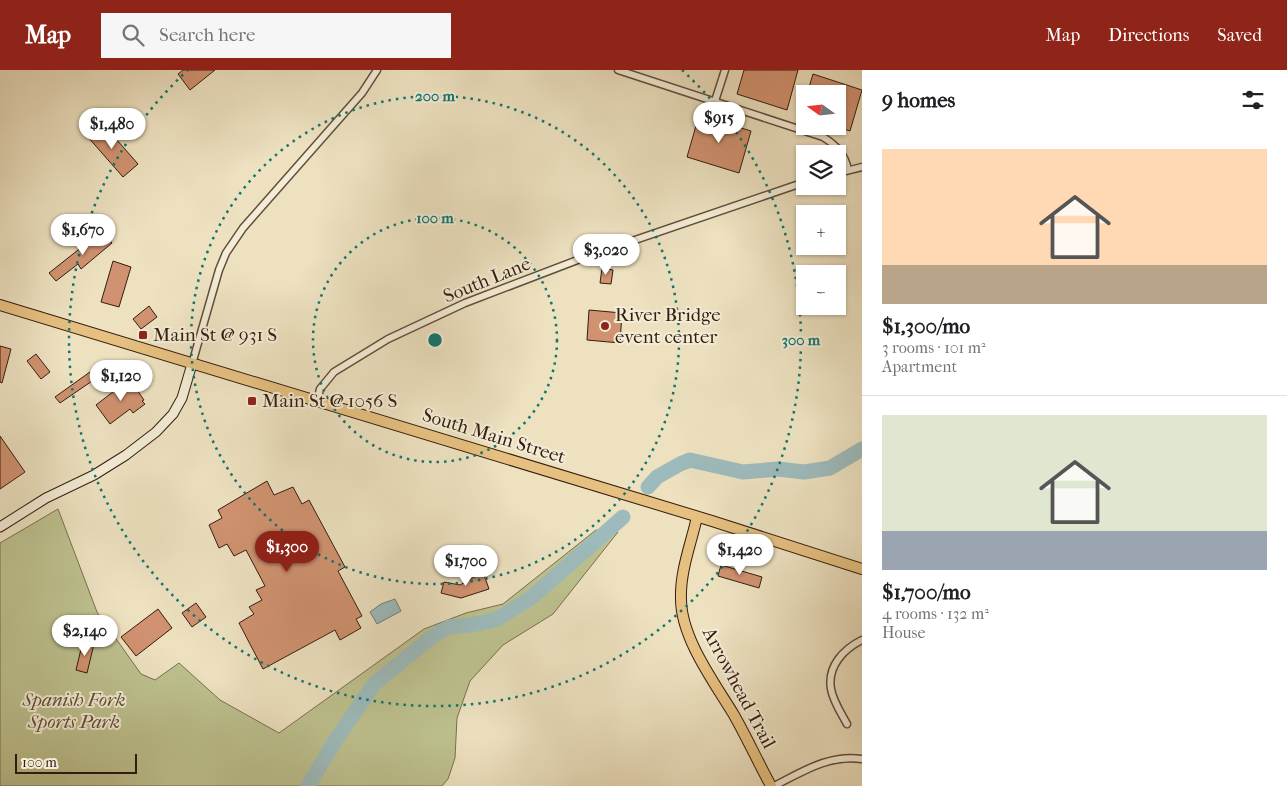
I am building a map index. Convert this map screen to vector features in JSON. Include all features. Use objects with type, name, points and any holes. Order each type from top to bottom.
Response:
[{"type":"main road","name":"South Main Street","points":[[0,305],[669,508],[862,569]]},
{"type":"main road","name":"Arrowhead Trail","points":[[697,517],[683,572],[681,587],[682,610],[693,647],[772,786]]},
{"type":"street","points":[[0,527],[46,498],[94,475],[126,455],[156,432],[174,414],[182,398],[219,270],[226,253],[243,228],[362,93],[377,70]]},
{"type":"street","points":[[618,70],[823,137],[832,143],[844,156],[848,170],[862,167]]},
{"type":"street","points":[[715,101],[725,70]]},
{"type":"street","name":"South Lane","points":[[317,401],[320,389],[334,372],[388,339],[465,303],[588,256],[796,185]]},
{"type":"street","points":[[847,724],[834,697],[830,681],[840,656],[853,644],[862,640]]},
{"type":"street","points":[[772,786],[827,761],[846,758],[862,759]]},
{"type":"green space","name":"Spanish Fork Sports Park","points":[[58,509],[97,612],[141,674],[155,680],[179,663],[220,700],[279,733],[424,629],[466,613],[503,604],[596,530],[618,532],[553,614],[503,645],[470,681],[457,718],[455,758],[448,779],[442,786],[0,786],[0,543]]},
{"type":"water","points":[[395,599],[401,611],[377,624],[370,612],[381,604]]},
{"type":"building","points":[[183,70],[215,70],[190,90],[178,74]]},
{"type":"building","points":[[744,70],[798,70],[787,110],[737,94]]},
{"type":"building","points":[[813,74],[862,90],[850,131],[846,130],[846,85],[810,85]]},
{"type":"building","points":[[700,112],[707,114],[706,117],[751,131],[739,173],[687,157]]},
{"type":"building","points":[[102,123],[138,164],[123,177],[87,136]]},
{"type":"building","points":[[102,231],[112,243],[81,269],[78,264],[56,281],[49,273]]},
{"type":"building","points":[[113,261],[131,267],[119,307],[101,302]]},
{"type":"building","points":[[602,268],[613,270],[611,284],[600,283]]},
{"type":"building","points":[[149,306],[157,317],[141,329],[133,319]]},
{"type":"building","name":"River Bridge event center","points":[[589,310],[622,313],[620,343],[587,340]]},
{"type":"building","points":[[0,346],[11,349],[2,383],[0,382]]},
{"type":"building","points":[[36,354],[50,372],[41,379],[27,361]]},
{"type":"building","points":[[90,372],[95,379],[60,403],[55,397]]},
{"type":"building","points":[[128,377],[145,404],[133,413],[130,409],[110,424],[96,405],[118,388]]},
{"type":"building","points":[[0,436],[25,472],[0,489]]},
{"type":"building","points":[[267,481],[274,495],[293,487],[302,504],[309,500],[345,567],[338,571],[362,616],[356,619],[361,628],[340,640],[335,630],[263,669],[239,623],[254,614],[249,607],[262,600],[256,590],[265,586],[246,550],[234,556],[227,544],[219,548],[209,525],[222,518],[218,510]]},
{"type":"building","points":[[721,565],[762,577],[759,588],[718,576]]},
{"type":"building","points":[[483,572],[489,589],[461,598],[441,593],[444,582],[460,585]]},
{"type":"building","points":[[196,603],[206,617],[192,627],[182,613]]},
{"type":"building","points":[[158,609],[172,628],[136,656],[121,637]]},
{"type":"building","points":[[83,641],[94,644],[87,673],[76,670]]},
{"type":"waterway","points":[[648,487],[657,477],[690,460],[743,472],[778,469],[804,472],[830,468],[862,449]]},
{"type":"waterway","points":[[308,786],[333,744],[374,684],[433,636],[449,627],[477,624],[497,619],[531,598],[623,517]]},
{"type":"place","name":"River Bridge event center","points":[[605,326]]},
{"type":"place","name":"Main St @ 931 S","points":[[143,335]]},
{"type":"place","name":"Main St @ 1056 S","points":[[252,401]]}]
